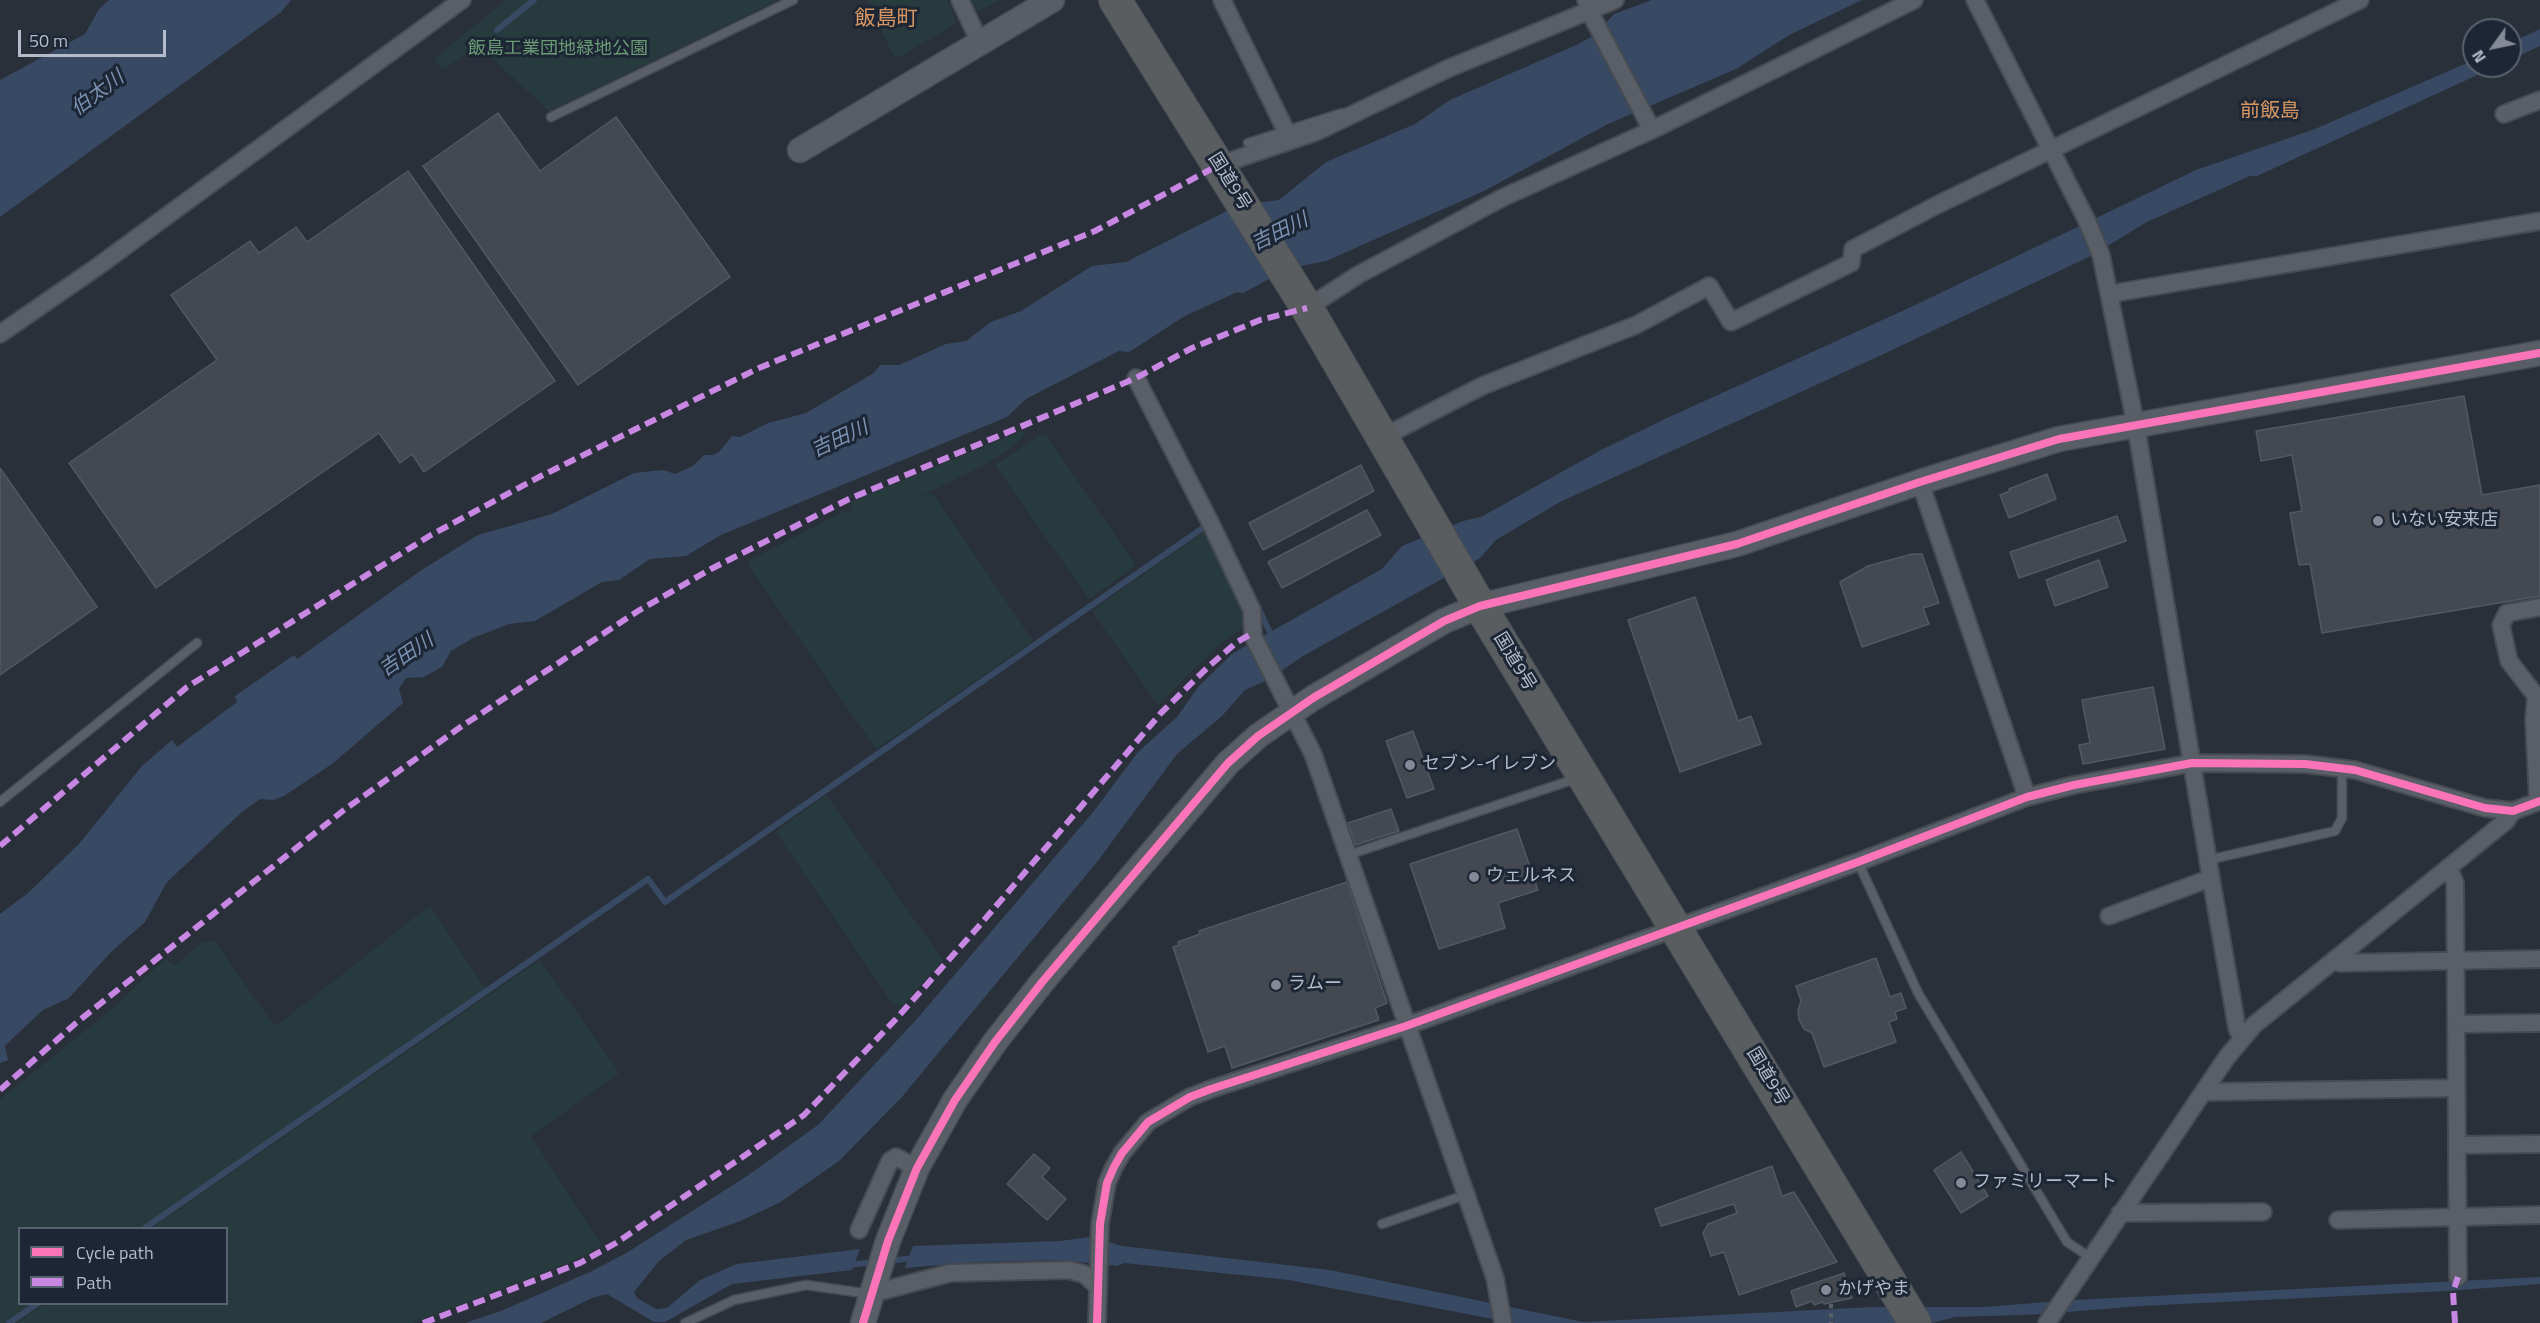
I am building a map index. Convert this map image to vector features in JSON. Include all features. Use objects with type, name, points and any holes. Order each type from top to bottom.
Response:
[{"type":"highway","name":"国道9号","points":[[1115,0],[1303,301],[1480,606],[1908,1312]]},
{"type":"street","points":[[0,334],[97,267],[462,0]]},
{"type":"street","points":[[960,0],[980,43]]},
{"type":"street","points":[[800,150],[1052,0]]},
{"type":"street","points":[[1222,0],[1286,131]]},
{"type":"street","points":[[1221,169],[1316,132],[1447,69],[1614,0]]},
{"type":"street","points":[[1303,301],[1358,275],[1502,198],[1652,130],[1914,0]]},
{"type":"street","points":[[1975,0],[2052,150],[2101,255],[2136,426],[2211,878],[2237,1028],[2242,1039]]},
{"type":"street","points":[[1383,437],[1482,386],[1636,325],[1709,286],[1731,322],[1851,263],[1853,249],[1939,204],[2360,0]]},
{"type":"street","points":[[1590,10],[1652,130]]},
{"type":"street","points":[[2504,114],[2540,100]]},
{"type":"street","points":[[2109,294],[2540,221]]},
{"type":"street","points":[[863,1323],[888,1240],[917,1168],[955,1100],[995,1042],[1043,981],[1228,763],[1258,736],[1292,711],[1444,621],[1480,606],[1737,544],[1920,482],[2059,439],[2540,353]]},
{"type":"street","points":[[1136,378],[1252,610],[1255,640],[1313,754],[1494,1278],[1503,1323]]},
{"type":"street","points":[[1920,482],[2026,797]]},
{"type":"street","points":[[1097,1323],[1102,1205],[1111,1175],[1122,1152],[1148,1122],[1190,1097],[1211,1089],[1406,1026],[1858,862],[2026,797],[2192,763],[2305,764],[2342,768],[2485,808],[2513,811],[2539,801],[2534,720],[2536,696],[2509,661],[2501,625],[2507,613],[2540,607]]},
{"type":"street","points":[[2050,1319],[2120,1213],[2242,1039],[2268,1013],[2449,868],[2506,821],[2513,811]]},
{"type":"street","points":[[2449,868],[2455,883],[2458,1277]]},
{"type":"street","points":[[2109,915],[2211,878]]},
{"type":"street","points":[[2334,960],[2340,963],[2540,959]]},
{"type":"street","points":[[2456,1024],[2540,1023]]},
{"type":"street","points":[[2204,1092],[2456,1088]]},
{"type":"street","points":[[2457,1145],[2540,1144]]},
{"type":"street","points":[[859,1230],[890,1161],[896,1157],[917,1168]]},
{"type":"street","points":[[2120,1213],[2263,1212]]},
{"type":"street","points":[[2338,1220],[2540,1215]]},
{"type":"street","points":[[873,1286],[950,1273],[1069,1270],[1084,1274],[1097,1286]]},
{"type":"lane","points":[[551,117],[793,0]]},
{"type":"lane","points":[[1248,143],[1328,116],[1342,113],[1347,117]]},
{"type":"lane","points":[[0,802],[197,643]]},
{"type":"lane","points":[[2208,860],[2335,831],[2342,818],[2342,768]]},
{"type":"lane","points":[[1348,855],[1583,776]]},
{"type":"lane","points":[[1858,862],[1918,993],[2067,1242],[2091,1257]]},
{"type":"lane","points":[[1382,1224],[1465,1195]]},
{"type":"lane","points":[[685,1323],[734,1300],[806,1285],[873,1286]]},
{"type":"path","points":[[1831,1305],[1832,1323]]},
{"type":"green space","name":"飯島工業団地緑地公園","points":[[506,0],[778,0],[549,111],[479,46],[442,70],[434,59]]},
{"type":"green space","points":[[867,0],[947,0],[957,23],[895,59]]},
{"type":"green space","points":[[972,0],[1001,0],[978,11]]},
{"type":"green space","points":[[1022,431],[1025,434],[1011,448],[986,464],[905,504],[929,494],[934,495],[1033,641],[876,749],[748,565],[750,560],[845,511],[853,514],[850,502]]},
{"type":"green space","points":[[1041,434],[1046,435],[1135,564],[1089,599],[995,465]]},
{"type":"green space","points":[[1206,530],[1243,609],[1246,626],[1221,643],[1158,705],[1092,611]]},
{"type":"green space","points":[[826,795],[943,960],[902,1006],[893,1004],[776,832]]},
{"type":"green space","points":[[428,907],[431,907],[486,990],[142,1227],[18,1227],[18,1305],[32,1305],[5,1323],[0,1323],[0,1099],[111,1010],[165,959],[175,965],[201,943],[214,940],[273,1024],[280,1023]]},
{"type":"green space","points":[[540,960],[618,1071],[618,1074],[531,1136],[602,1246],[573,1261],[413,1323],[17,1323],[44,1305],[228,1305],[228,1227],[153,1227]]},
{"type":"water","name":"伯太川","points":[[109,0],[291,0],[281,12],[0,217],[0,80],[85,34],[99,9]]},
{"type":"water","name":"吉田川","points":[[1652,0],[1862,0],[1789,35],[1736,69],[1608,124],[1484,191],[1326,261],[1286,269],[1246,204],[1279,200],[1326,162],[1415,124],[1450,100],[1576,45],[1595,35],[1614,14]]},
{"type":"water","points":[[2540,29],[2540,46],[2522,54],[2522,37]]},
{"type":"water","points":[[2462,65],[2462,78],[2471,78],[2257,176],[2250,176],[2147,222],[2091,256],[1873,359],[1560,502],[1496,540],[1480,558],[1303,656],[1274,676],[1256,640],[1382,569],[1402,546],[1463,521],[1481,517],[1601,450],[1911,307],[2196,170],[2315,129]]},
{"type":"water","name":"吉田川","points":[[1229,210],[1282,272],[1243,293],[1237,292],[1185,316],[1129,352],[1119,351],[1026,399],[1007,417],[721,535],[686,556],[650,559],[619,580],[602,582],[535,621],[509,624],[473,638],[451,651],[442,667],[424,677],[406,678],[399,689],[403,703],[332,764],[284,796],[274,800],[260,799],[242,812],[167,882],[145,922],[112,951],[69,998],[43,1010],[13,1038],[5,1046],[8,1060],[0,1063],[0,914],[28,893],[79,844],[142,766],[172,740],[177,747],[237,702],[235,696],[294,655],[297,659],[420,571],[478,535],[552,514],[634,473],[663,470],[675,474],[693,466],[704,455],[719,452],[732,436],[740,437],[768,423],[806,413],[874,373],[880,365],[899,365],[946,344],[966,341],[991,322],[1021,311],[1092,266],[1126,262]]},
{"type":"water","points":[[1254,641],[1272,678],[1245,690],[1222,716],[1177,754],[1097,862],[901,1098],[839,1161],[779,1203],[738,1222],[686,1240],[659,1261],[634,1292],[637,1298],[656,1309],[667,1308],[700,1280],[737,1264],[860,1249],[852,1270],[732,1284],[665,1322],[654,1322],[607,1294],[592,1298],[541,1323],[465,1323],[501,1311],[592,1271],[628,1252],[747,1176],[818,1125],[916,1020],[1094,811],[1138,752],[1177,717],[1199,686],[1232,654]]},
{"type":"water","points":[[1090,1237],[1122,1246],[1330,1270],[1583,1322],[1873,1307],[1984,1307],[2059,1301],[2050,1314],[1955,1317],[1932,1323],[1514,1323],[1289,1280],[1124,1263],[1117,1266],[1059,1260],[976,1262],[905,1268],[913,1246],[1060,1241]]},
{"type":"water","points":[[2540,1277],[2540,1284],[2446,1291],[2141,1306],[2055,1313],[2072,1300]]},
{"type":"building","points":[[498,113],[540,171],[616,117],[730,277],[578,385],[423,166]]},
{"type":"building","points":[[408,171],[555,381],[424,472],[412,454],[400,463],[379,433],[156,588],[69,463],[217,360],[171,295],[250,241],[259,253],[296,227],[307,242]]},
{"type":"building","points":[[2464,396],[2482,495],[2540,485],[2540,596],[2322,633],[2310,564],[2299,565],[2290,513],[2302,511],[2292,455],[2261,461],[2256,431]]},
{"type":"building","points":[[1361,465],[1374,491],[1263,550],[1249,523]]},
{"type":"building","points":[[0,468],[97,607],[0,675]]},
{"type":"building","points":[[2047,474],[2056,499],[2009,518],[2000,495],[2010,491],[2009,489]]},
{"type":"building","points":[[1367,510],[1381,535],[1282,588],[1268,562]]},
{"type":"building","points":[[2117,516],[2126,541],[2019,578],[2010,552]]},
{"type":"building","points":[[1912,554],[1922,554],[1939,603],[1923,608],[1929,624],[1862,647],[1840,582],[1868,566]]},
{"type":"building","points":[[2099,560],[2108,587],[2055,606],[2046,580]]},
{"type":"building","points":[[1695,597],[1738,721],[1751,716],[1761,744],[1680,772],[1628,620]]},
{"type":"building","points":[[2153,687],[2165,749],[2083,764],[2079,745],[2090,743],[2082,700]]},
{"type":"building","name":"セブン-イレブン","points":[[1413,731],[1434,789],[1407,798],[1386,741]]},
{"type":"building","points":[[1391,809],[1399,831],[1355,845],[1348,823]]},
{"type":"building","name":"ウェルネス","points":[[1517,829],[1538,890],[1498,903],[1505,928],[1439,949],[1410,864]]},
{"type":"building","points":[[1347,882],[1387,1003],[1375,1008],[1379,1020],[1232,1068],[1225,1046],[1208,1052],[1173,947],[1179,945],[1178,942],[1200,934],[1199,931]]},
{"type":"building","points":[[1876,958],[1890,997],[1901,993],[1906,1008],[1895,1012],[1897,1019],[1889,1022],[1896,1042],[1824,1067],[1812,1033],[1804,1029],[1799,1020],[1798,1010],[1801,1001],[1796,986]]},
{"type":"building","name":"ファミリーマート","points":[[1961,1152],[1988,1196],[1961,1213],[1934,1170]]},
{"type":"building","points":[[1034,1154],[1050,1168],[1042,1177],[1066,1199],[1047,1220],[1007,1184]]},
{"type":"building","points":[[1772,1166],[1782,1196],[1794,1192],[1837,1262],[1739,1295],[1724,1252],[1711,1256],[1703,1233],[1708,1224],[1737,1213],[1734,1204],[1661,1226],[1655,1209]]},
{"type":"building","points":[[1844,1273],[1852,1298],[1814,1305],[1812,1301],[1796,1307],[1791,1291]]},
{"type":"waterway","points":[[497,30],[534,0]]},
{"type":"waterway","points":[[146,1227],[648,879],[665,902],[1207,525]]},
{"type":"waterway","points":[[1258,607],[1273,639]]},
{"type":"waterway","points":[[887,1261],[915,1258]]},
{"type":"waterway","points":[[848,1265],[876,1262]]},
{"type":"waterway","points":[[9,1323],[36,1305]]},
{"type":"marked path","points":[[0,846],[187,687],[431,535],[541,476],[759,368],[1095,231],[1219,165]]},
{"type":"marked path","points":[[0,1090],[76,1023],[344,810],[462,726],[638,611],[711,569],[849,499],[1136,378],[1192,348],[1260,320],[1307,308]]},
{"type":"marked path","points":[[423,1323],[580,1263],[616,1243],[804,1115],[896,1019],[979,926],[1161,713],[1208,667],[1237,642],[1253,633]]},
{"type":"marked path","points":[[2455,1323],[2453,1292],[2458,1277]]},
{"type":"cycle path","points":[[863,1323],[888,1241],[917,1168],[955,1100],[995,1042],[1043,981],[1228,763],[1258,736],[1313,698],[1444,621],[1480,606],[1737,544],[1920,482],[2059,439],[2540,353]]},
{"type":"cycle path","points":[[1097,1323],[1100,1224],[1107,1183],[1114,1167],[1122,1153],[1148,1122],[1190,1097],[1211,1089],[1406,1026],[1858,862],[2027,797],[2074,785],[2192,763],[2305,764],[2355,770],[2485,808],[2513,811],[2540,801]]},
{"type":"place","name":"いない安来店","points":[[2378,521]]},
{"type":"place","name":"セブン-イレブン","points":[[1410,765]]},
{"type":"place","name":"ウェルネス","points":[[1474,877]]},
{"type":"place","name":"ラムー","points":[[1276,985]]},
{"type":"place","name":"ファミリーマート","points":[[1961,1183]]},
{"type":"place","name":"かげやま","points":[[1826,1290]]},
{"type":"district","name":"飯島町","points":[[886,20]]},
{"type":"district","name":"前飯島","points":[[2270,112]]}]
